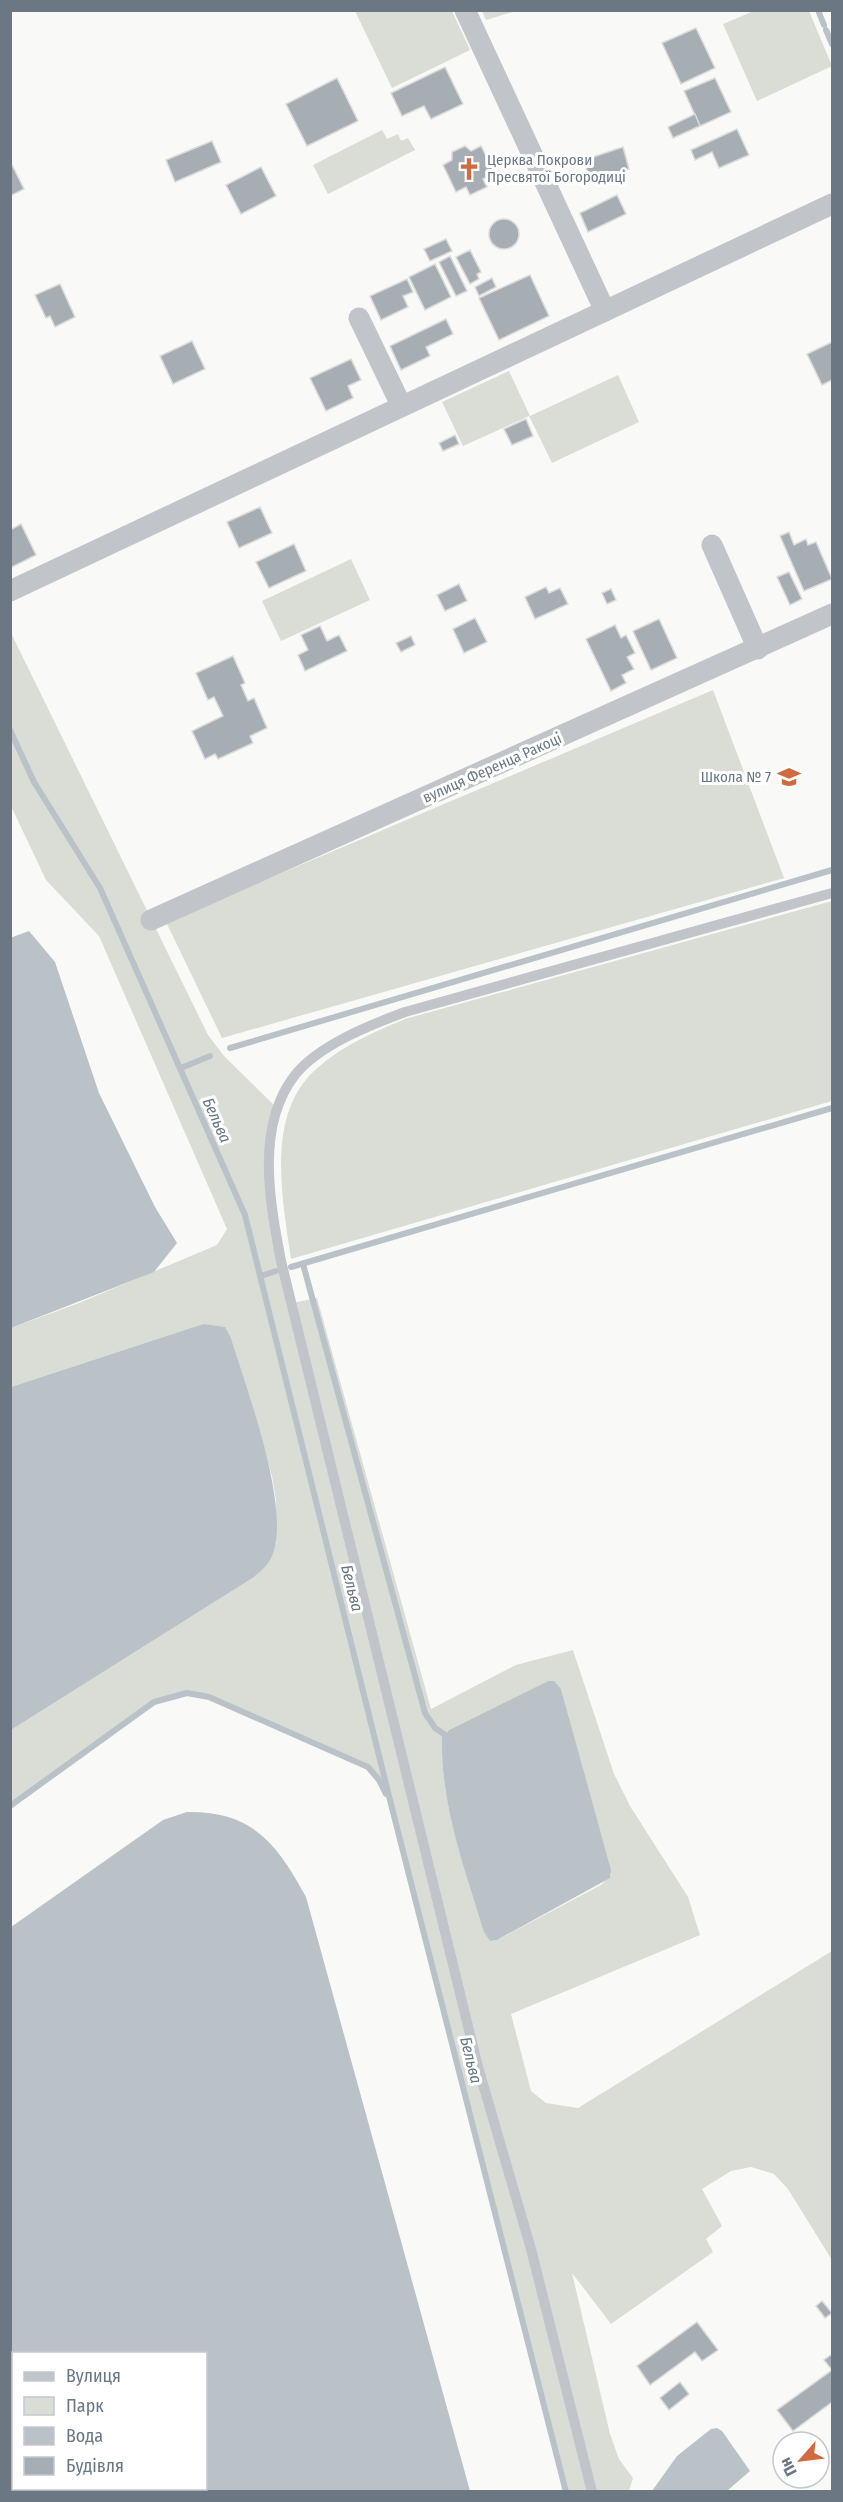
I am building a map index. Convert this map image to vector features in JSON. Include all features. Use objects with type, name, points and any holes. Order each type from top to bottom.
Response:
[{"type":"street","points":[[465,10],[605,311]]},
{"type":"street","points":[[10,591],[832,204]]},
{"type":"street","points":[[359,318],[401,405]]},
{"type":"street","points":[[712,545],[758,649]]},
{"type":"street","name":"вулиця Ференца Ракоці","points":[[151,920],[832,615]]},
{"type":"lane","points":[[592,2492],[531,2249],[475,2056],[281,1261],[270,1174],[273,1128],[282,1099],[296,1074],[329,1047],[378,1022],[417,1008],[832,893]]},
{"type":"green space","points":[[355,11],[452,11],[470,50],[392,88]]},
{"type":"green space","points":[[482,11],[516,11],[486,20]]},
{"type":"green space","points":[[754,11],[809,11],[832,66],[757,101],[723,24]]},
{"type":"green space","points":[[382,130],[387,139],[398,134],[401,141],[408,138],[415,150],[328,194],[313,165]]},
{"type":"green space","points":[[509,371],[530,416],[618,375],[639,422],[552,463],[529,416],[463,446],[442,402]]},
{"type":"green space","points":[[351,559],[370,600],[281,641],[262,601]]},
{"type":"green space","points":[[11,633],[208,1035],[224,1056],[278,1109],[270,1174],[292,1303],[317,1298],[431,1709],[516,1665],[573,1650],[614,1774],[630,1806],[688,1897],[700,1935],[511,2014],[531,2091],[546,2103],[578,2108],[832,1951],[832,2260],[788,2189],[774,2174],[751,2167],[731,2171],[702,2189],[722,2226],[706,2239],[713,2252],[611,2324],[572,2273],[610,2434],[619,2459],[633,2478],[629,2491],[566,2491],[392,1808],[379,1780],[368,1767],[209,1697],[187,1693],[154,1702],[11,1806],[11,1730],[251,1579],[276,1543],[276,1500],[272,1476],[231,1338],[203,1324],[11,1387],[11,1328],[79,1303],[217,1245],[227,1229],[99,936],[46,880],[11,806]],"holes":[[[548,1681],[561,1689],[611,1875],[601,1885],[497,1940],[490,1941],[457,1841],[446,1790],[442,1737],[449,1730]]]},
{"type":"green space","points":[[713,690],[784,878],[222,1038],[166,922]]},
{"type":"green space","points":[[832,901],[832,1101],[291,1259],[282,1188],[283,1138],[288,1114],[297,1093],[311,1074],[332,1056],[405,1019]]},
{"type":"water","points":[[29,931],[55,962],[99,1093],[155,1207],[177,1243],[154,1272],[11,1328],[10,938]]},
{"type":"water","points":[[203,1324],[225,1327],[231,1338],[256,1417],[272,1480],[276,1509],[277,1535],[272,1556],[266,1566],[251,1579],[11,1730],[11,1387]]},
{"type":"water","points":[[548,1681],[554,1681],[561,1689],[611,1870],[610,1878],[497,1940],[490,1941],[484,1932],[449,1812],[442,1762],[442,1737],[449,1730]]},
{"type":"water","points":[[187,1812],[229,1817],[246,1824],[273,1847],[306,1897],[470,2491],[11,2491],[11,1927],[163,1820]]},
{"type":"water","points":[[717,2428],[722,2431],[750,2471],[727,2491],[652,2491],[677,2456],[711,2429]]},
{"type":"building","points":[[696,28],[715,68],[681,84],[662,43]]},
{"type":"building","points":[[445,67],[463,104],[431,119],[424,106],[402,116],[391,93]]},
{"type":"building","points":[[337,78],[358,121],[307,146],[286,104]]},
{"type":"building","points":[[715,78],[731,112],[700,126],[684,91]]},
{"type":"building","points":[[695,114],[700,126],[673,138],[668,127]]},
{"type":"building","points":[[737,129],[749,155],[719,168],[712,152],[695,160],[691,150]]},
{"type":"building","points":[[212,141],[221,162],[175,182],[166,160]]},
{"type":"building","name":"Церква Покрови Пресвятої Богородиці","points":[[465,146],[471,151],[481,146],[495,173],[483,179],[487,187],[470,195],[466,187],[456,192],[443,165],[452,160],[452,152]]},
{"type":"building","points":[[623,147],[629,169],[590,181],[584,160]]},
{"type":"building","points":[[12,165],[24,189],[10,196],[10,166]]},
{"type":"building","points":[[261,167],[276,196],[241,214],[226,185]]},
{"type":"building","points":[[617,195],[626,214],[588,232],[580,213]]},
{"type":"building","points":[[504,219],[515,223],[519,234],[515,245],[504,249],[493,245],[489,234],[493,223]]},
{"type":"building","points":[[446,239],[452,251],[430,261],[424,249]]},
{"type":"building","points":[[470,250],[481,272],[477,274],[479,279],[470,284],[456,257]]},
{"type":"building","points":[[450,256],[467,291],[456,296],[439,262]]},
{"type":"building","points":[[435,264],[451,297],[425,310],[409,277]]},
{"type":"building","points":[[530,275],[549,316],[499,340],[479,298]]},
{"type":"building","points":[[492,278],[496,287],[479,296],[475,287]]},
{"type":"building","points":[[407,279],[413,292],[403,296],[408,307],[381,320],[370,296]]},
{"type":"building","points":[[60,284],[75,317],[55,327],[50,316],[46,318],[35,295]]},
{"type":"building","points":[[446,319],[453,334],[426,347],[430,356],[401,370],[390,346]]},
{"type":"building","points":[[192,341],[205,369],[173,384],[160,356]]},
{"type":"building","points":[[832,342],[832,380],[822,385],[807,354]]},
{"type":"building","points":[[351,359],[361,380],[348,386],[353,398],[326,411],[310,378]]},
{"type":"building","points":[[526,419],[533,436],[512,445],[504,429]]},
{"type":"building","points":[[455,435],[459,444],[443,451],[439,443]]},
{"type":"building","points":[[260,507],[272,533],[239,548],[227,522]]},
{"type":"building","points":[[21,524],[36,555],[10,568],[10,530]]},
{"type":"building","points":[[789,532],[794,545],[806,539],[808,545],[816,542],[832,579],[804,591],[780,536]]},
{"type":"building","points":[[294,544],[306,571],[269,588],[256,562]]},
{"type":"building","points":[[789,572],[802,599],[790,605],[777,577]]},
{"type":"building","points":[[459,584],[467,601],[445,611],[437,595]]},
{"type":"building","points":[[546,587],[549,593],[560,588],[568,604],[535,619],[525,597]]},
{"type":"building","points":[[611,589],[616,600],[607,604],[602,593]]},
{"type":"building","points":[[475,618],[487,642],[464,653],[453,629]]},
{"type":"building","points":[[659,619],[677,658],[651,670],[633,631]]},
{"type":"building","points":[[615,625],[621,638],[626,635],[635,653],[627,657],[634,669],[622,675],[626,683],[611,691],[586,639]]},
{"type":"building","points":[[320,626],[327,641],[339,635],[347,651],[305,671],[298,655],[308,650],[301,635]]},
{"type":"building","points":[[411,636],[415,645],[401,652],[396,643]]},
{"type":"building","points":[[233,656],[245,683],[241,685],[248,701],[254,698],[267,728],[250,736],[253,743],[218,759],[215,754],[205,759],[192,731],[223,716],[214,697],[208,700],[196,673]]},
{"type":"building","points":[[822,2301],[832,2313],[825,2318],[816,2306]]},
{"type":"building","points":[[697,2322],[718,2350],[702,2361],[695,2352],[650,2385],[637,2366]]},
{"type":"building","points":[[832,2354],[832,2370],[824,2360]]},
{"type":"building","points":[[832,2370],[832,2402],[794,2430],[777,2410]]},
{"type":"building","points":[[680,2382],[689,2394],[669,2410],[660,2398]]},
{"type":"waterway","points":[[818,10],[824,25]]},
{"type":"waterway","points":[[826,30],[832,44]]},
{"type":"waterway","name":"Бельва","points":[[10,730],[34,782],[100,888],[245,1215],[392,1808],[566,2492]]},
{"type":"waterway","points":[[230,1048],[832,870]]},
{"type":"waterway","points":[[181,1068],[210,1056]]},
{"type":"waterway","points":[[291,1267],[832,1108]]},
{"type":"waterway","points":[[303,1264],[425,1713],[435,1728],[444,1734]]},
{"type":"waterway","points":[[261,1276],[276,1271]]},
{"type":"waterway","points":[[10,1806],[154,1702],[187,1693],[209,1697],[368,1767],[379,1780],[386,1794]]},
{"type":"place","name":"Церква Покрови Пресвятої Богородиці","points":[[469,169]]},
{"type":"place","name":"Школа № 7","points":[[789,777]]}]
